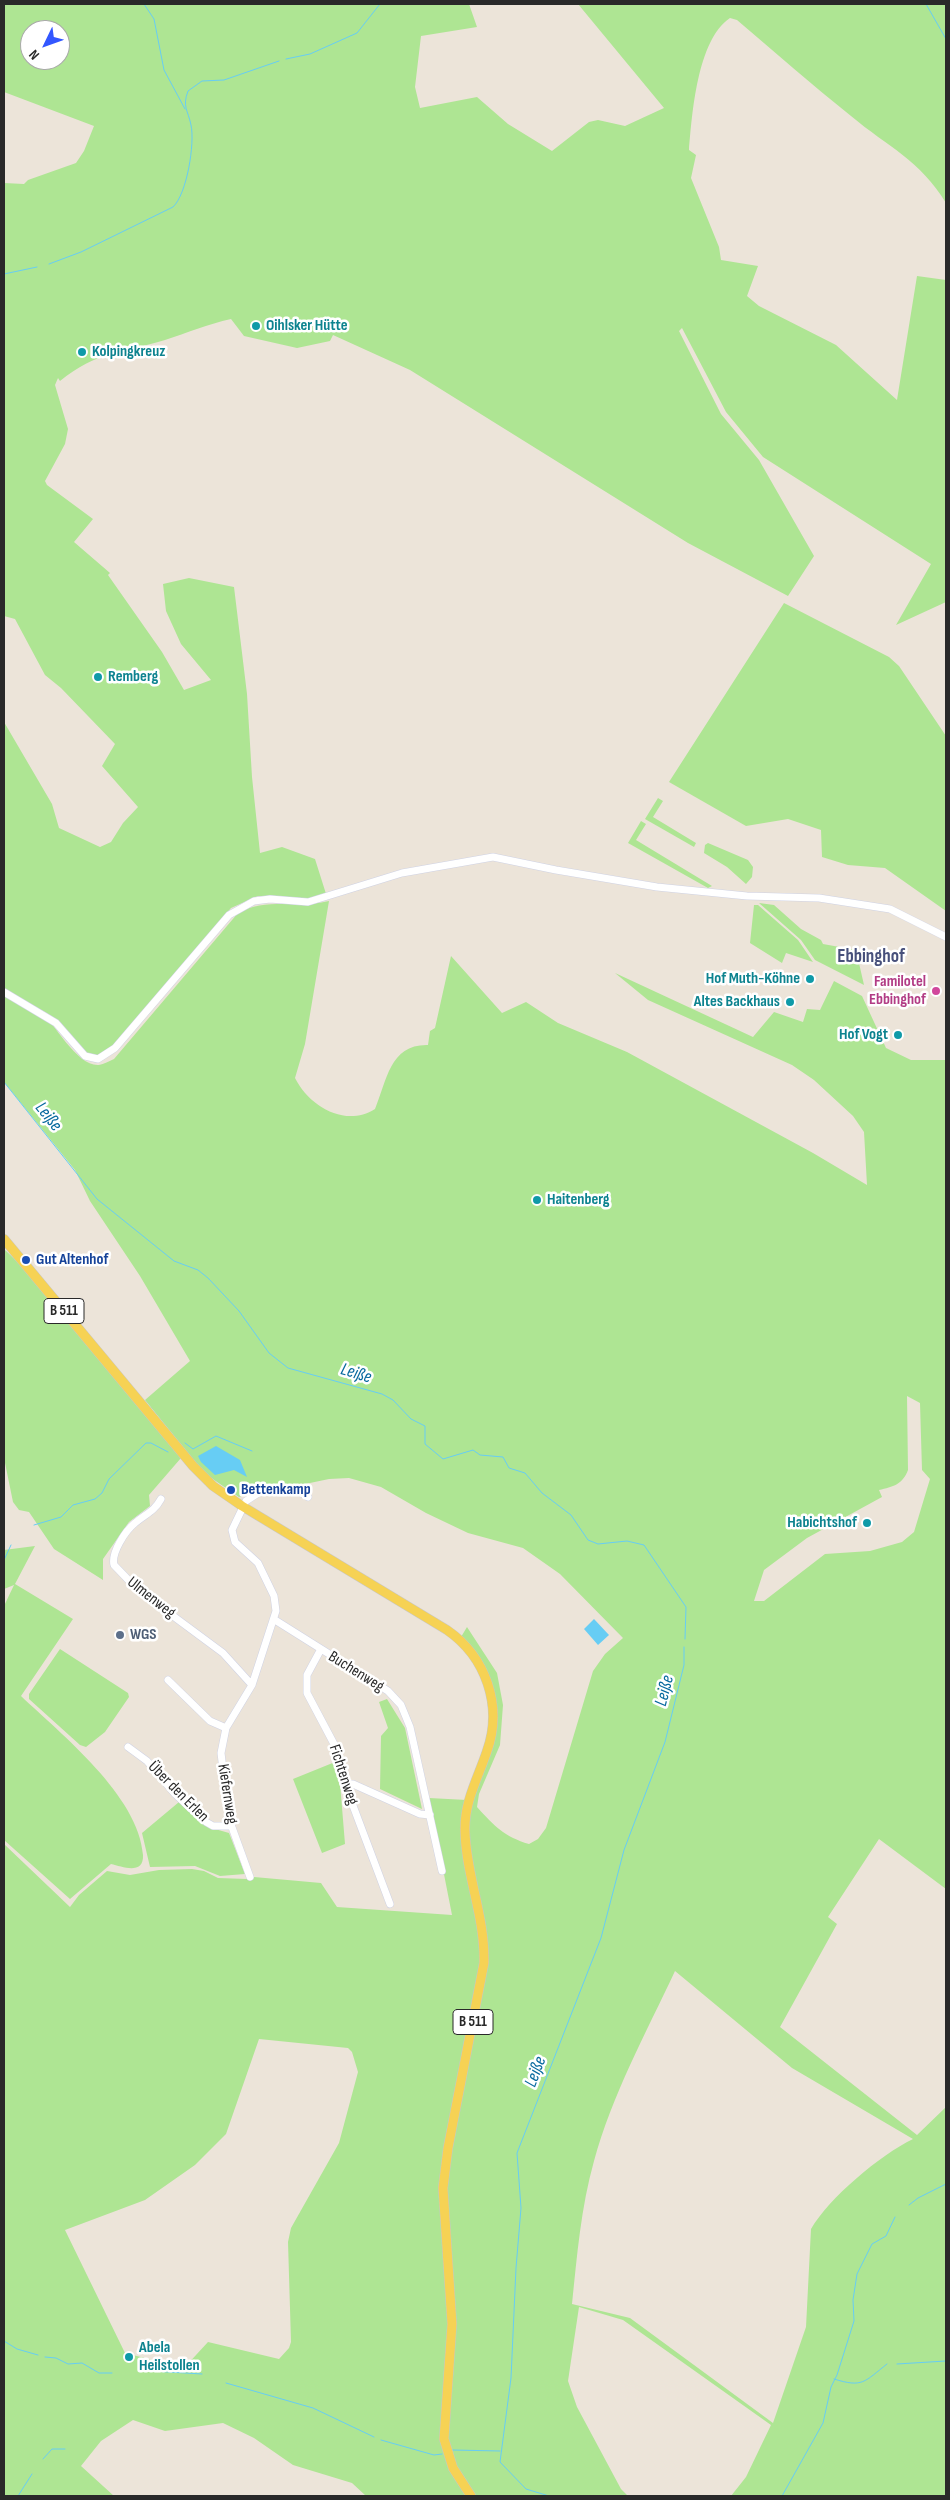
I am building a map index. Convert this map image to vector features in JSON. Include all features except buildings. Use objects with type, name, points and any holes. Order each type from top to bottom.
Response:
[{"type":"main road","name":"B 511","points":[[4,1239],[193,1466],[213,1486],[242,1506],[452,1633],[476,1658],[490,1689],[493,1713],[491,1738],[470,1795],[465,1823],[467,1848],[484,1938],[484,1963],[445,2163],[443,2188],[452,2324],[444,2439],[453,2468],[471,2496]]},
{"type":"street","points":[[4,992],[56,1023],[83,1054],[98,1059],[112,1050],[229,915],[248,903],[261,900],[314,900],[402,873],[485,857],[657,887],[738,895],[819,898],[890,909],[946,937]]},
{"type":"street","points":[[274,1620],[276,1611],[274,1596],[258,1563],[236,1544],[232,1537],[233,1527],[242,1506],[252,1496],[271,1488],[292,1490],[308,1496]]},
{"type":"street","name":"Ulmenweg","points":[[161,1499],[153,1511],[132,1524],[116,1551],[113,1562],[120,1573],[138,1590],[227,1656],[252,1685]]},
{"type":"street","name":"Buchenweg","points":[[274,1620],[384,1688],[401,1705],[410,1727],[442,1871]]},
{"type":"street","name":"Kiefernweg","points":[[250,1877],[231,1826],[221,1759],[226,1728],[252,1685],[274,1620]]},
{"type":"street","name":"Fichtenweg","points":[[321,1649],[307,1675],[307,1693],[331,1737],[345,1784],[390,1904]]},
{"type":"street","points":[[168,1680],[210,1721],[226,1728]]},
{"type":"street","name":"Über den Erlen","points":[[128,1747],[147,1761],[175,1794],[206,1822],[217,1827],[231,1826]]},
{"type":"street","points":[[345,1784],[353,1784],[420,1814],[430,1815]]},
{"type":"green space","points":[[4,4],[469,4],[477,27],[421,36],[415,87],[420,108],[477,97],[508,124],[552,151],[589,122],[598,120],[625,126],[664,108],[578,4],[946,4],[946,203],[936,188],[903,155],[836,104],[737,20],[730,18],[719,29],[710,43],[703,60],[698,79],[689,150],[696,155],[691,178],[719,247],[721,260],[758,266],[747,296],[759,306],[836,345],[897,400],[917,276],[946,280],[946,602],[896,625],[931,564],[763,457],[726,412],[682,328],[679,331],[721,414],[759,460],[814,556],[788,596],[688,543],[410,370],[333,335],[330,341],[297,348],[244,336],[231,319],[165,340],[98,358],[73,371],[60,381],[58,378],[55,385],[68,429],[65,444],[45,481],[47,485],[93,519],[74,542],[110,573],[108,575],[162,652],[184,690],[211,680],[181,644],[166,611],[163,584],[189,578],[234,587],[247,694],[252,777],[260,853],[282,847],[315,859],[327,897],[304,901],[258,896],[231,908],[110,1051],[93,1057],[79,1046],[56,1020],[41,1010],[67,1044],[83,1059],[91,1064],[103,1064],[114,1059],[238,913],[248,908],[271,904],[306,904],[329,901],[305,1044],[295,1078],[309,1097],[329,1111],[340,1115],[352,1116],[364,1114],[375,1109],[387,1076],[398,1057],[405,1050],[415,1046],[428,1045],[430,1031],[435,1028],[451,956],[502,1013],[526,1002],[558,1023],[627,1052],[813,1153],[867,1185],[864,1132],[853,1116],[814,1080],[792,1065],[648,1000],[615,973],[753,1037],[774,1012],[803,1022],[807,1009],[820,1010],[834,981],[862,996],[886,1048],[911,1060],[946,1060],[946,1889],[879,1839],[828,1917],[837,1924],[780,2027],[917,2135],[946,2107],[946,2496],[731,2496],[746,2477],[771,2425],[623,2320],[579,2307],[568,2381],[577,2407],[621,2489],[628,2496],[366,2496],[352,2483],[293,2465],[254,2438],[223,2423],[165,2431],[133,2420],[101,2441],[81,2466],[114,2496],[4,2496],[4,1844],[70,1907],[79,1895],[107,1871],[130,1875],[159,1870],[192,1869],[204,1871],[218,1878],[247,1879],[254,1877],[321,1883],[337,1907],[452,1915],[429,1798],[467,1800],[492,1749],[497,1725],[496,1697],[487,1672],[480,1660],[461,1637],[467,1627],[497,1673],[503,1705],[500,1745],[479,1794],[477,1807],[500,1830],[513,1838],[529,1844],[538,1839],[546,1828],[593,1671],[605,1654],[623,1638],[560,1574],[523,1548],[468,1533],[426,1513],[381,1487],[349,1478],[329,1479],[267,1492],[265,1488],[239,1497],[204,1473],[145,1400],[190,1361],[140,1276],[90,1201],[75,1170],[4,1082],[4,722],[52,804],[59,828],[100,847],[111,842],[123,823],[138,807],[102,766],[115,744],[61,688],[45,675],[15,619],[4,616],[4,183],[24,184],[28,180],[76,163],[84,151],[94,126],[4,92]],"holes":[[[907,1396],[920,1403],[922,1470],[930,1479],[914,1532],[902,1542],[870,1551],[825,1554],[764,1601],[754,1601],[764,1570],[807,1538],[882,1497],[879,1490],[897,1484],[906,1475],[908,1470]],[[675,1971],[792,2068],[913,2139],[886,2155],[856,2178],[830,2204],[811,2229],[806,2327],[773,2423],[630,2318],[572,2304],[583,2214],[601,2136],[641,2041]],[[259,2039],[348,2048],[352,2052],[358,2072],[339,2143],[291,2228],[288,2242],[291,2342],[289,2348],[279,2359],[208,2342],[184,2368],[125,2353],[65,2230],[145,2200],[195,2165],[226,2134]]]},
{"type":"green space","points":[[784,603],[889,657],[899,666],[946,736],[946,911],[885,868],[848,865],[822,857],[821,830],[788,819],[746,826],[669,782]]},
{"type":"green space","points":[[658,798],[663,801],[653,817],[696,843],[694,847],[645,819]]},
{"type":"green space","points":[[641,821],[646,824],[636,840],[712,886],[708,888],[628,843]]},
{"type":"green space","points":[[708,843],[748,860],[753,867],[752,877],[746,884],[727,867],[704,853],[705,845]]},
{"type":"green space","points":[[759,903],[774,905],[801,929],[821,940],[823,944],[856,950],[864,985],[815,960],[801,940]]},
{"type":"green space","points":[[754,905],[758,905],[798,940],[813,962],[786,953],[782,963],[750,943]]},
{"type":"green space","points":[[4,1249],[26,1270],[181,1458],[149,1495],[150,1506],[129,1522],[103,1559],[103,1580],[54,1549],[29,1512],[19,1510],[13,1502],[4,1458]]},
{"type":"green space","points":[[35,1546],[15,1584],[73,1619],[21,1696],[76,1747],[113,1789],[128,1811],[138,1833],[143,1855],[140,1865],[136,1867],[127,1868],[111,1864],[70,1899],[4,1840],[4,1606],[14,1585],[4,1589],[4,1550]]},
{"type":"green space","points":[[60,1649],[128,1693],[129,1697],[105,1732],[86,1747],[80,1745],[29,1699],[29,1694]]},
{"type":"green space","points":[[387,1699],[405,1728],[422,1809],[380,1789],[381,1736],[388,1728],[379,1702]]},
{"type":"green space","points":[[335,1762],[340,1783],[345,1844],[322,1853],[293,1779]]},
{"type":"green space","points":[[179,1802],[208,1827],[229,1833],[245,1874],[220,1876],[195,1866],[150,1867],[142,1833]]},
{"type":"water","points":[[216,1446],[240,1460],[247,1477],[234,1470],[215,1475],[201,1462],[198,1456]]},
{"type":"water","points":[[594,1619],[609,1635],[598,1645],[584,1629]]},
{"type":"waterway","points":[[144,4],[154,19],[164,70],[185,109]]},
{"type":"waterway","points":[[286,59],[310,54],[357,33],[380,4]]},
{"type":"waterway","points":[[926,4],[946,39]]},
{"type":"waterway","points":[[49,264],[81,252],[173,207],[186,180],[191,155],[192,133],[186,105],[188,91],[202,81],[224,80],[279,61]]},
{"type":"waterway","points":[[4,274],[37,267]]},
{"type":"waterway","name":"Leiße","points":[[4,1082],[97,1199],[174,1261],[198,1270],[208,1278],[239,1311],[269,1353],[288,1368],[382,1394],[393,1400],[411,1419],[425,1426],[425,1444],[443,1459],[473,1450],[480,1455],[503,1457],[509,1468],[525,1473],[542,1493],[571,1515],[588,1540],[598,1544],[627,1541],[644,1545],[686,1607],[685,1639]]},
{"type":"waterway","points":[[185,1443],[193,1449],[216,1436],[252,1451]]},
{"type":"waterway","points":[[34,1525],[61,1517],[73,1505],[95,1499],[102,1493],[109,1479],[146,1443],[151,1443],[168,1452]]},
{"type":"waterway","points":[[4,1560],[11,1545]]},
{"type":"waterway","name":"Leiße","points":[[549,2496],[526,2489],[500,2462],[511,2378],[521,2208],[517,2153],[601,1938],[624,1850],[665,1742],[684,1665],[684,1647]]},
{"type":"waterway","points":[[909,2205],[918,2198],[946,2184]]},
{"type":"waterway","points":[[782,2496],[823,2423],[831,2387],[837,2375],[854,2321],[853,2300],[857,2274],[872,2244],[886,2236],[895,2217]]},
{"type":"waterway","points":[[4,2341],[17,2349],[38,2355]]},
{"type":"waterway","points":[[45,2357],[56,2358],[68,2364],[82,2363],[99,2373],[112,2373]]},
{"type":"waterway","points":[[897,2364],[946,2361]]},
{"type":"waterway","points":[[834,2379],[851,2383],[863,2382],[887,2364]]},
{"type":"waterway","points":[[152,2371],[202,2374]]},
{"type":"waterway","points":[[226,2383],[313,2408],[374,2437]]},
{"type":"waterway","points":[[381,2440],[434,2455],[442,2454]]},
{"type":"waterway","points":[[43,2459],[52,2449],[65,2449]]},
{"type":"waterway","points":[[452,2450],[500,2451]]},
{"type":"waterway","points":[[18,2496],[32,2474]]},
{"type":"place","name":"Oihlsker Hütte","points":[[256,326]]},
{"type":"place","name":"Kolpingkreuz","points":[[82,352]]},
{"type":"place","name":"Remberg","points":[[98,677]]},
{"type":"place","name":"Hof Muth-Köhne","points":[[810,979]]},
{"type":"place","name":"Familotel Ebbinghof","points":[[936,991]]},
{"type":"place","name":"Altes Backhaus","points":[[790,1002]]},
{"type":"place","name":"Hof Vogt","points":[[898,1035]]},
{"type":"place","name":"Haitenberg","points":[[537,1200]]},
{"type":"place","name":"Gut Altenhof","points":[[26,1260]]},
{"type":"place","name":"Bettenkamp","points":[[231,1490]]},
{"type":"place","name":"Habichtshof","points":[[867,1523]]},
{"type":"place","name":"WGS","points":[[120,1635]]},
{"type":"place","name":"Abela Heilstollen","points":[[129,2357]]},
{"type":"district","name":"Ebbinghof","points":[[871,957]]}]
